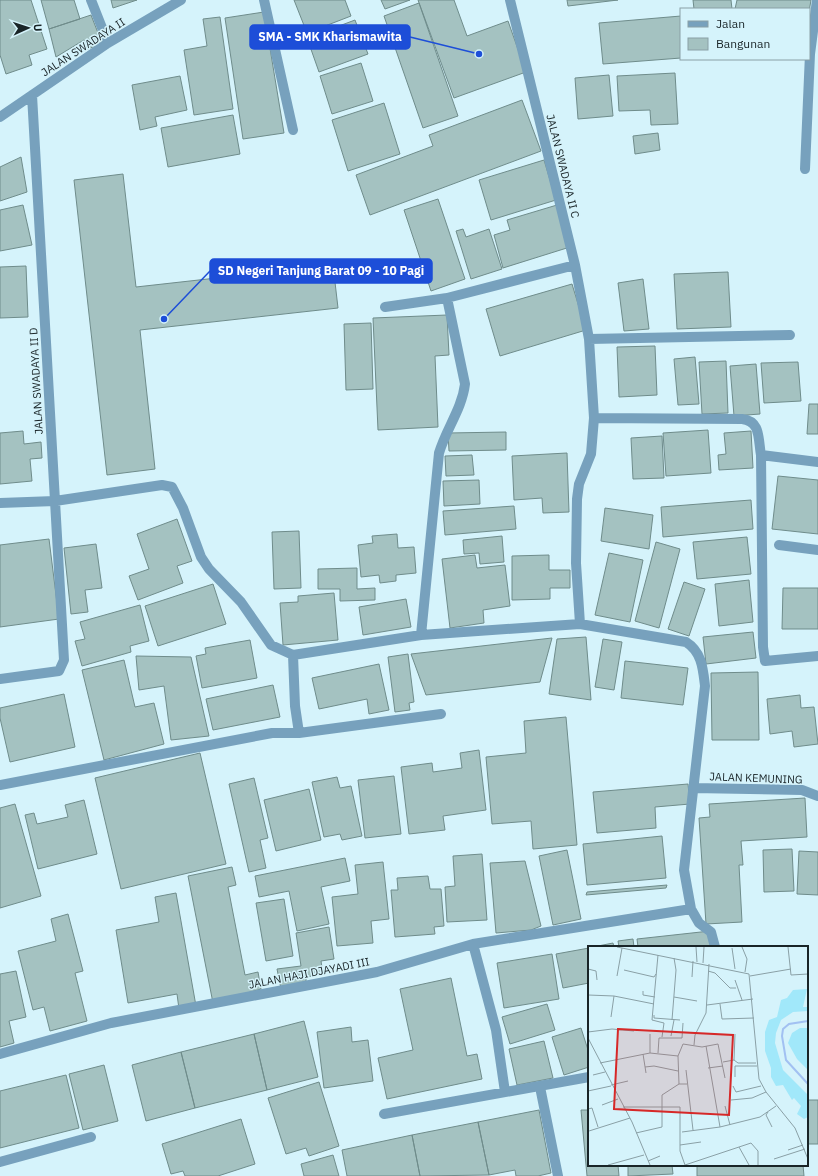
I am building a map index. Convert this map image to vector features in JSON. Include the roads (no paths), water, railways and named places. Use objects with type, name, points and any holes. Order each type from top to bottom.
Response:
[{"type":"street","points":[[91,0],[108,43]]},
{"type":"street","name":"JALAN SWADAYA II","points":[[0,117],[108,43],[181,0]]},
{"type":"street","points":[[264,0],[293,130]]},
{"type":"street","name":"JALAN SWADAYA II C","points":[[510,0],[575,265],[590,339],[594,418],[591,454],[579,484],[577,499],[576,563],[580,624]]},
{"type":"street","points":[[810,54],[816,0]]},
{"type":"street","points":[[805,170],[810,60]]},
{"type":"street","name":"JALAN SWADAYA II D","points":[[0,679],[59,671],[63,666],[64,660],[60,627],[55,501],[32,95]]},
{"type":"street","points":[[385,307],[447,298],[575,265]]},
{"type":"street","points":[[421,635],[439,453],[443,440],[464,398],[465,384],[447,298]]},
{"type":"street","points":[[590,339],[790,335]]},
{"type":"street","points":[[594,418],[750,420],[756,426],[761,455],[763,648],[765,661],[818,656]]},
{"type":"street","points":[[761,455],[818,462]]},
{"type":"street","points":[[0,503],[55,501],[162,485],[172,487],[183,508],[201,557],[209,569],[241,602],[272,645],[293,655],[421,635],[580,624],[686,642],[693,646],[703,667],[705,686],[684,870],[691,909],[699,922],[711,932],[715,946]]},
{"type":"street","points":[[780,545],[818,550]]},
{"type":"street","points":[[293,655],[294,706],[299,733]]},
{"type":"street","points":[[0,785],[272,733],[299,733],[441,714]]},
{"type":"street","name":"JALAN KEMUNING","points":[[693,788],[802,790],[818,796]]},
{"type":"street","name":"JALAN HAJI DJAYADI III","points":[[0,1054],[111,1023],[377,972],[473,944],[691,909]]},
{"type":"street","points":[[473,944],[496,1030],[505,1092]]},
{"type":"street","points":[[384,1114],[588,1077]]},
{"type":"street","points":[[540,1087],[558,1176]]},
{"type":"street","points":[[0,1162],[91,1137]]},
{"type":"place","name":"SMA - SMK Kharismawita","points":[[479,54]]},
{"type":"place","name":"SD Negeri Tanjung Barat 09 - 10 Pagi","points":[[164,319]]}]
